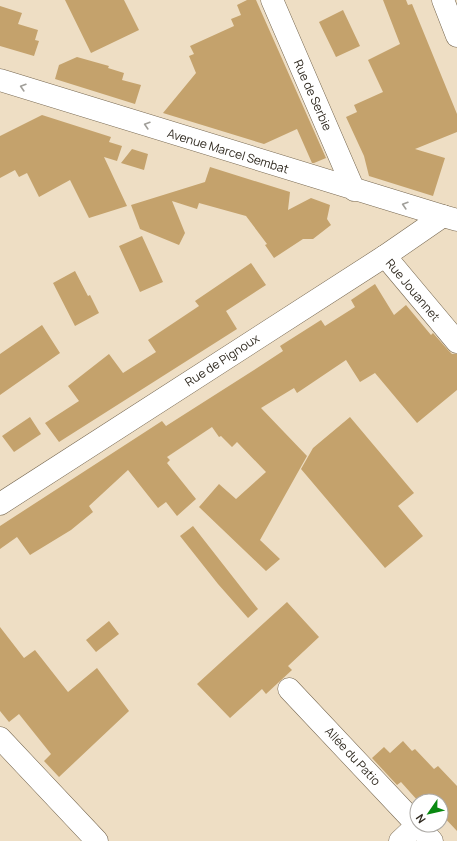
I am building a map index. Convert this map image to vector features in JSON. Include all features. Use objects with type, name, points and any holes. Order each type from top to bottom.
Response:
[{"type":"street","name":"Rue de Serbie","points":[[272,0],[354,190]]},
{"type":"street","points":[[442,0],[457,36]]},
{"type":"street","name":"Avenue Marcel Sembat","points":[[0,80],[354,190],[450,218]]},
{"type":"street","name":"Rue de Pignoux","points":[[0,504],[385,256],[450,218]]},
{"type":"street","name":"Rue Jouannet","points":[[385,256],[457,342]]},
{"type":"street","name":"Allée du Patio","points":[[289,688],[417,825],[400,841]]},
{"type":"street","points":[[0,738],[97,841]]},
{"type":"street","points":[[424,833],[432,841]]},
{"type":"building","points":[[65,0],[124,0],[139,30],[91,53]]},
{"type":"building","points":[[247,0],[256,0],[326,158],[312,163],[297,129],[264,144],[163,113],[196,73],[189,56],[194,54],[190,46],[234,26],[231,19],[241,15],[237,5]]},
{"type":"building","points":[[383,0],[406,0],[408,5],[412,4],[457,114],[457,132],[415,149],[445,158],[433,196],[369,176],[364,156],[346,117],[357,112],[354,105],[383,92],[368,60],[400,44]]},
{"type":"building","points":[[0,6],[22,13],[18,24],[38,30],[35,40],[39,41],[34,56],[0,46]]},
{"type":"building","points":[[343,10],[360,46],[336,57],[319,22]]},
{"type":"building","points":[[77,57],[109,66],[108,68],[124,73],[122,80],[141,85],[135,104],[55,79],[59,65]]},
{"type":"building","points":[[42,115],[111,137],[109,142],[122,146],[117,161],[104,157],[127,206],[89,218],[70,180],[39,197],[27,173],[19,177],[15,170],[0,178],[0,136]]},
{"type":"building","points":[[132,149],[148,154],[144,170],[121,163]]},
{"type":"building","points":[[210,167],[290,192],[288,210],[311,198],[330,205],[327,219],[331,225],[313,239],[303,239],[274,258],[265,245],[267,244],[246,216],[199,203],[197,209],[172,201],[185,233],[179,245],[140,229],[131,205],[205,182]]},
{"type":"building","points":[[142,236],[163,282],[140,292],[119,246]]},
{"type":"building","points":[[251,263],[266,285],[226,311],[237,329],[59,442],[45,423],[79,401],[68,386],[109,354],[123,373],[156,352],[148,340],[199,306],[195,301]]},
{"type":"building","points":[[75,271],[99,313],[75,326],[53,283]]},
{"type":"building","points":[[375,284],[394,315],[406,305],[431,335],[433,333],[452,354],[457,354],[457,390],[417,423],[375,373],[360,382],[346,360],[297,393],[294,388],[261,408],[307,456],[260,540],[280,559],[266,571],[199,507],[219,484],[236,499],[266,472],[237,442],[232,447],[221,436],[219,437],[212,427],[167,457],[170,460],[167,463],[196,499],[177,516],[166,502],[158,508],[128,470],[89,506],[93,512],[71,530],[30,555],[17,537],[0,549],[0,526],[162,421],[166,426],[254,370],[283,351],[280,346],[321,320],[325,326],[355,307],[351,300]]},
{"type":"building","points":[[42,325],[60,353],[0,395],[0,354]]},
{"type":"building","points":[[30,417],[41,434],[14,452],[2,436]]},
{"type":"building","points":[[350,417],[414,493],[398,506],[423,536],[385,568],[301,469],[313,448]]},
{"type":"building","points":[[193,526],[258,609],[248,618],[218,584],[180,536]]},
{"type":"building","points":[[287,602],[319,637],[288,666],[292,670],[266,694],[262,689],[230,718],[197,684]]},
{"type":"building","points":[[109,621],[119,634],[96,652],[86,640]]},
{"type":"building","points":[[0,627],[24,658],[35,650],[68,692],[97,668],[129,711],[59,777],[44,761],[51,754],[19,714],[9,722],[0,711]]},
{"type":"building","points":[[403,741],[412,751],[415,749],[434,769],[438,766],[457,786],[457,831],[449,822],[449,793],[411,793],[401,782],[397,785],[372,758],[384,747],[390,753]]}]
